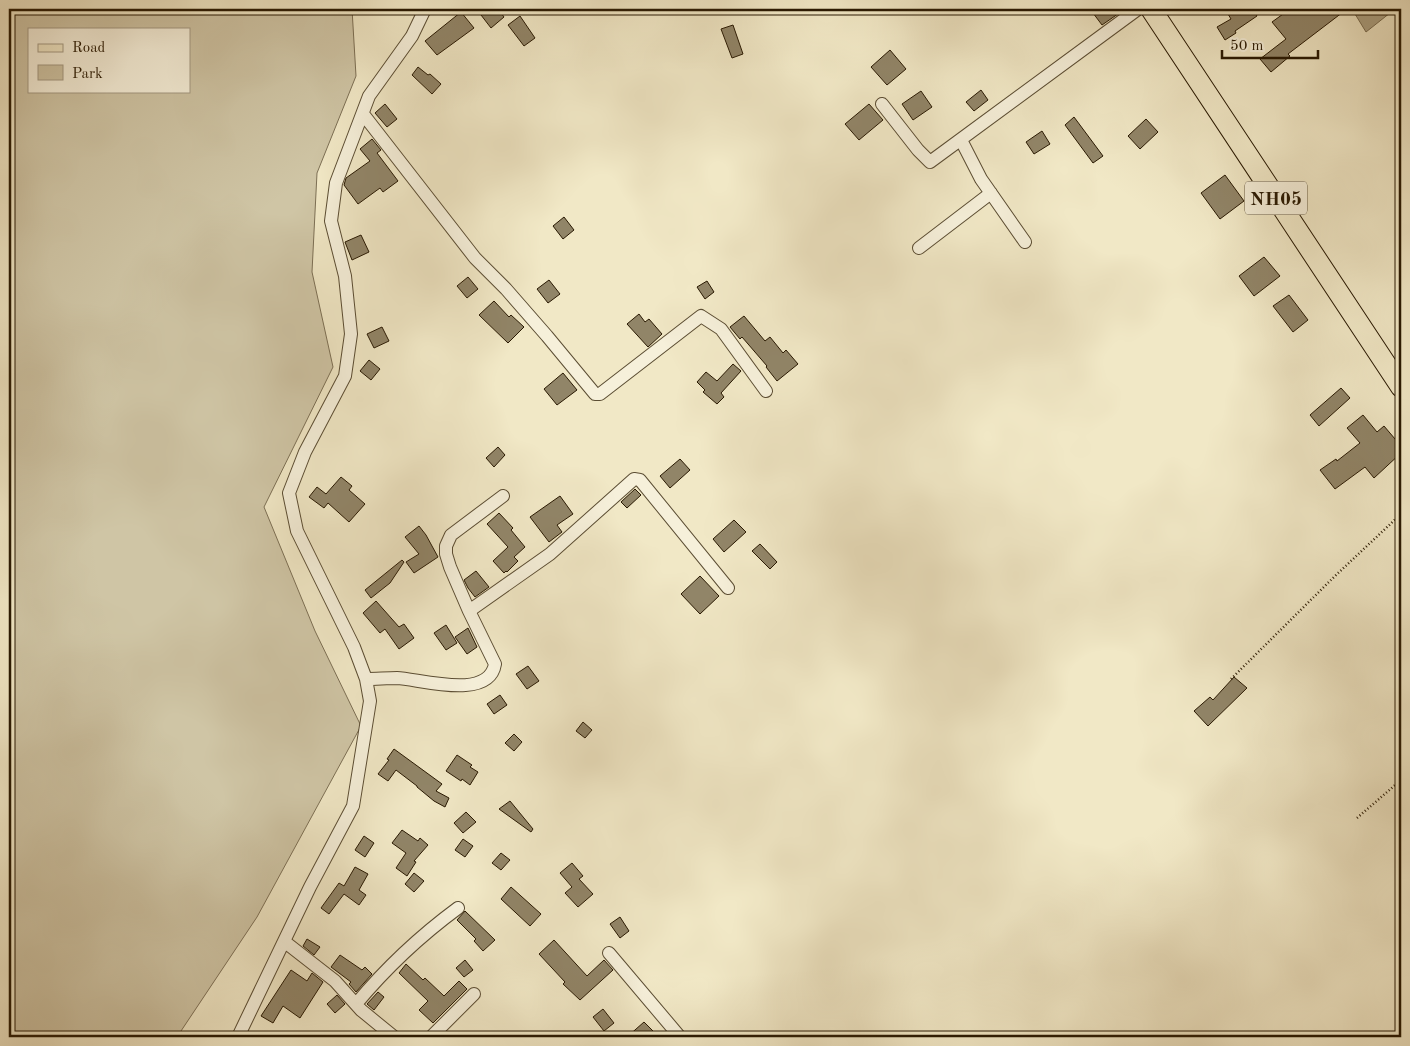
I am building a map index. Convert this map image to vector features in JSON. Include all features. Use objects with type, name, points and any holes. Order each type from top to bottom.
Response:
[{"type":"main road","name":"NH05","points":[[1151,9],[1401,387]]},
{"type":"street","points":[[238,1037],[310,887],[353,806],[370,702],[366,679],[354,647],[297,531],[290,492],[305,452],[345,376],[351,334],[345,276],[331,221],[336,183],[370,96],[412,36],[425,9]]},
{"type":"street","points":[[882,104],[918,150],[930,162],[1138,9]]},
{"type":"street","points":[[363,114],[475,258],[506,289],[595,394],[600,394],[701,316],[721,329],[766,391]]},
{"type":"street","points":[[961,140],[981,179],[1025,242]]},
{"type":"street","points":[[919,248],[991,193]]},
{"type":"street","points":[[469,611],[550,554],[634,479],[640,480],[728,588]]},
{"type":"street","points":[[366,679],[397,678],[452,686],[468,686],[482,682],[494,669],[495,664],[450,567],[446,546],[451,535],[503,496]]},
{"type":"street","points":[[356,1004],[378,977],[430,928],[458,908]]},
{"type":"street","points":[[285,942],[335,982],[356,1004],[394,1037]]},
{"type":"street","points":[[609,953],[680,1037]]},
{"type":"street","points":[[440,1035],[474,994]]},
{"type":"path","points":[[1231,679],[1401,514]]},
{"type":"path","points":[[1357,818],[1401,780]]},
{"type":"green space","points":[[9,9],[352,9],[356,76],[317,173],[312,272],[333,367],[264,507],[315,631],[361,726],[257,917],[177,1037],[9,1037]]},
{"type":"shaded area","points":[[1352,9],[1395,9],[1366,32]]},
{"type":"building","points":[[489,9],[498,9],[504,17],[491,28],[481,15]]},
{"type":"building","points":[[1090,9],[1125,9],[1102,25]]},
{"type":"building","points":[[1236,9],[1253,9],[1257,16],[1225,40],[1217,27],[1231,19],[1228,14]]},
{"type":"building","points":[[1290,9],[1347,9],[1288,54],[1290,56],[1271,72],[1260,59],[1286,39],[1272,22]]},
{"type":"building","points":[[461,12],[474,28],[437,55],[425,41]]},
{"type":"building","points":[[520,16],[535,38],[524,46],[508,25]]},
{"type":"building","points":[[733,25],[743,54],[732,58],[721,29]]},
{"type":"building","points":[[890,50],[906,69],[887,85],[871,67]]},
{"type":"building","points":[[418,67],[428,75],[430,74],[441,84],[432,94],[412,75]]},
{"type":"building","points":[[981,90],[988,100],[974,111],[966,102]]},
{"type":"building","points":[[921,91],[932,107],[913,120],[902,104]]},
{"type":"building","points":[[385,104],[397,119],[387,127],[375,113]]},
{"type":"building","points":[[869,104],[883,120],[859,140],[845,124]]},
{"type":"building","points":[[1074,117],[1103,156],[1093,163],[1065,125]]},
{"type":"building","points":[[1146,119],[1158,132],[1140,149],[1128,136]]},
{"type":"building","points":[[1042,131],[1050,144],[1034,154],[1026,142]]},
{"type":"building","points":[[372,139],[381,150],[377,153],[398,181],[383,192],[380,188],[358,204],[344,185],[346,178],[370,161],[360,149]]},
{"type":"building","points":[[1225,175],[1244,201],[1220,219],[1201,193]]},
{"type":"building","points":[[564,217],[574,230],[563,239],[553,226]]},
{"type":"building","points":[[361,235],[369,252],[352,260],[345,242]]},
{"type":"building","points":[[1264,257],[1280,276],[1254,296],[1239,276]]},
{"type":"building","points":[[468,277],[478,289],[467,298],[457,286]]},
{"type":"building","points":[[549,280],[560,294],[548,303],[537,289]]},
{"type":"building","points":[[707,281],[714,292],[705,299],[697,287]]},
{"type":"building","points":[[1289,295],[1308,320],[1293,332],[1273,306]]},
{"type":"building","points":[[494,301],[509,317],[511,315],[524,327],[508,343],[479,315]]},
{"type":"building","points":[[639,314],[645,322],[649,319],[662,334],[648,347],[627,324]]},
{"type":"building","points":[[744,316],[765,341],[770,337],[783,353],[786,350],[798,364],[777,381],[767,366],[742,337],[740,339],[730,327]]},
{"type":"building","points":[[382,327],[389,341],[374,348],[367,334]]},
{"type":"building","points":[[369,360],[380,369],[371,380],[360,371]]},
{"type":"building","points":[[733,364],[741,371],[721,393],[724,397],[717,404],[703,392],[705,390],[697,382],[706,372],[717,381]]},
{"type":"building","points":[[563,373],[577,390],[557,405],[544,389]]},
{"type":"building","points":[[1341,388],[1350,398],[1319,426],[1310,415]]},
{"type":"building","points":[[1363,415],[1377,432],[1384,426],[1401,446],[1401,453],[1374,478],[1365,467],[1335,489],[1320,470],[1336,459],[1337,461],[1360,443],[1347,428]]},
{"type":"building","points":[[498,447],[505,455],[494,467],[486,458]]},
{"type":"building","points":[[680,459],[690,470],[670,488],[660,476]]},
{"type":"building","points":[[341,477],[352,486],[349,490],[365,504],[349,522],[328,503],[324,508],[309,497],[317,487],[326,494]]},
{"type":"building","points":[[635,489],[641,495],[627,508],[621,502]]},
{"type":"building","points":[[560,496],[573,514],[557,525],[562,532],[549,542],[530,517]]},
{"type":"building","points":[[499,513],[513,528],[511,530],[525,547],[514,557],[518,561],[504,573],[493,561],[508,547],[487,524]]},
{"type":"building","points":[[734,520],[746,532],[724,552],[713,539]]},
{"type":"building","points":[[419,526],[438,557],[414,573],[406,562],[419,554],[405,537]]},
{"type":"building","points":[[760,544],[777,562],[770,569],[752,551]]},
{"type":"building","points":[[402,560],[404,562],[390,583],[371,598],[365,590]]},
{"type":"building","points":[[476,571],[489,587],[475,597],[464,580]]},
{"type":"building","points":[[700,576],[719,596],[700,614],[681,594]]},
{"type":"building","points":[[376,601],[399,627],[404,624],[414,638],[399,649],[385,629],[380,633],[363,613]]},
{"type":"building","points":[[446,625],[457,643],[446,650],[434,633]]},
{"type":"building","points":[[468,628],[477,647],[467,654],[455,637]]},
{"type":"building","points":[[528,666],[539,681],[527,689],[516,674]]},
{"type":"building","points":[[1234,677],[1247,688],[1208,726],[1194,711],[1210,697],[1213,700]]},
{"type":"building","points":[[500,695],[507,705],[494,714],[487,704]]},
{"type":"building","points":[[583,722],[592,730],[585,738],[576,731]]},
{"type":"building","points":[[514,734],[522,742],[514,751],[505,743]]},
{"type":"building","points":[[394,749],[442,784],[436,791],[449,798],[445,807],[434,801],[396,770],[388,781],[378,774],[389,760],[387,759]]},
{"type":"building","points":[[457,755],[472,765],[470,767],[478,772],[470,785],[446,771]]},
{"type":"building","points":[[510,801],[533,829],[531,832],[499,809]]},
{"type":"building","points":[[466,812],[476,822],[463,833],[454,823]]},
{"type":"building","points":[[402,830],[418,841],[420,838],[428,845],[414,861],[416,862],[407,876],[396,868],[406,853],[392,843]]},
{"type":"building","points":[[364,836],[374,843],[365,857],[355,850]]},
{"type":"building","points":[[463,839],[473,846],[465,857],[455,850]]},
{"type":"building","points":[[501,853],[510,860],[501,870],[492,863]]},
{"type":"building","points":[[572,863],[583,876],[579,879],[593,894],[578,907],[565,893],[572,887],[560,873]]},
{"type":"building","points":[[355,867],[368,874],[359,890],[366,895],[359,905],[344,894],[329,914],[321,908],[339,883],[344,886]]},
{"type":"building","points":[[414,873],[424,881],[414,892],[405,884]]},
{"type":"building","points":[[511,887],[541,914],[530,926],[501,899]]},
{"type":"building","points":[[465,911],[495,940],[483,951],[474,941],[476,939],[457,920]]},
{"type":"building","points":[[620,917],[629,931],[620,938],[610,924]]},
{"type":"building","points":[[307,939],[320,947],[314,955],[303,946]]},
{"type":"building","points":[[554,940],[587,976],[604,960],[613,970],[580,1000],[563,984],[565,982],[539,954]]},
{"type":"building","points":[[340,955],[362,970],[365,967],[372,974],[356,992],[349,984],[351,982],[331,967]]},
{"type":"building","points":[[465,960],[473,970],[464,977],[456,968]]},
{"type":"building","points":[[406,964],[423,980],[425,978],[444,996],[459,981],[467,989],[433,1023],[419,1010],[428,1001],[399,973]]},
{"type":"building","points":[[291,970],[307,981],[312,973],[323,982],[300,1018],[283,1006],[273,1023],[261,1016]]},
{"type":"building","points":[[378,992],[384,997],[374,1010],[367,1004]]},
{"type":"building","points":[[337,995],[345,1004],[335,1013],[327,1004]]},
{"type":"building","points":[[603,1009],[614,1023],[604,1031],[593,1017]]},
{"type":"building","points":[[644,1022],[659,1037],[627,1037]]}]
